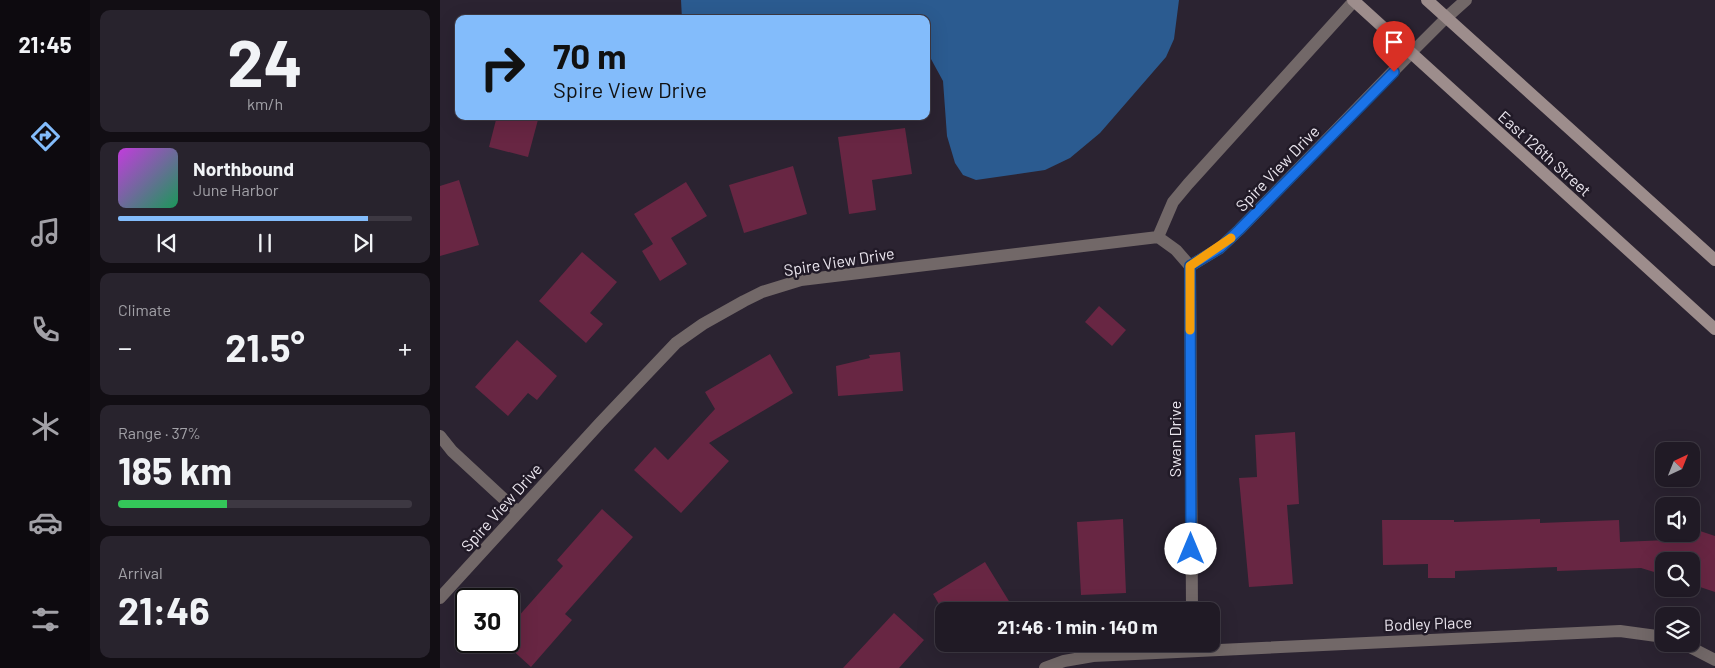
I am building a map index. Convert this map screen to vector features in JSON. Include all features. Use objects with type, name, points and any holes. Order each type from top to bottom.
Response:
[{"type":"main road","name":"East 126th Street","points":[[1354,0],[1715,329]]},
{"type":"main road","points":[[1428,0],[1715,260]]},
{"type":"street","points":[[1190,266],[1176,250],[1158,237],[1173,202],[1354,0]]},
{"type":"street","points":[[1446,17],[1466,0]]},
{"type":"street","name":"Spire View Drive","points":[[1190,266],[1220,248],[1239,230],[1411,53]]},
{"type":"street","name":"Spire View Drive","points":[[440,598],[676,343],[727,310],[762,292],[801,280],[1158,237]]},
{"type":"street","name":"Swan Drive","points":[[1190,266],[1192,602]]},
{"type":"street","points":[[440,436],[452,451],[518,512]]},
{"type":"street","name":"Bodley Place","points":[[1220,646],[1620,631],[1655,637]]},
{"type":"street","name":"Bodley Place","points":[[1045,668],[1064,660],[1138,652]]},
{"type":"street","points":[[1700,652],[1715,660]]},
{"type":"lane","points":[[1411,53],[1446,17]]},
{"type":"water","points":[[681,0],[1179,0],[1174,39],[1166,57],[1100,133],[1070,158],[1045,170],[976,180],[963,175],[955,163],[947,136],[943,81],[930,59],[930,15],[682,15]]},
{"type":"building","points":[[496,120],[538,120],[528,157],[489,147]]},
{"type":"building","points":[[905,128],[912,174],[872,180],[876,210],[849,214],[838,137]]},
{"type":"building","points":[[793,166],[807,214],[744,233],[729,185]]},
{"type":"building","points":[[459,180],[479,245],[440,256],[440,186]]},
{"type":"building","points":[[686,182],[707,216],[671,238],[687,264],[660,281],[642,251],[653,244],[634,214]]},
{"type":"building","points":[[582,252],[617,282],[590,313],[603,324],[586,343],[539,301]]},
{"type":"building","points":[[1099,306],[1126,330],[1112,346],[1085,322]]},
{"type":"building","points":[[517,340],[557,376],[537,400],[528,393],[508,416],[475,387]]},
{"type":"building","points":[[900,352],[903,391],[838,396],[836,366],[870,358],[869,355]]},
{"type":"building","points":[[770,354],[793,393],[709,443],[729,461],[681,513],[634,470],[655,447],[668,460],[715,409],[705,392]]},
{"type":"building","points":[[1295,432],[1299,504],[1287,505],[1293,584],[1249,587],[1239,478],[1257,477],[1255,435]]},
{"type":"building","points":[[602,509],[633,537],[565,614],[572,620],[531,667],[516,653],[520,653],[520,615],[563,566],[557,560]]},
{"type":"building","points":[[1123,519],[1126,593],[1081,595],[1077,522]]},
{"type":"building","points":[[1540,519],[1540,523],[1619,520],[1620,542],[1700,542],[1700,531],[1715,536],[1715,592],[1700,587],[1700,552],[1655,552],[1655,572],[1641,568],[1557,571],[1557,567],[1455,571],[1455,578],[1428,578],[1428,564],[1383,565],[1382,520],[1454,520],[1454,522]]},
{"type":"building","points":[[985,562],[1009,602],[938,602],[933,594]]},
{"type":"building","points":[[894,613],[924,640],[899,668],[843,668]]},
{"type":"slow traffic","points":[[1190,330],[1190,266],[1220,248],[1231,238]]},
{"type":"route","points":[[1191,549],[1190,266],[1220,248],[1239,230],[1394,72]]}]
